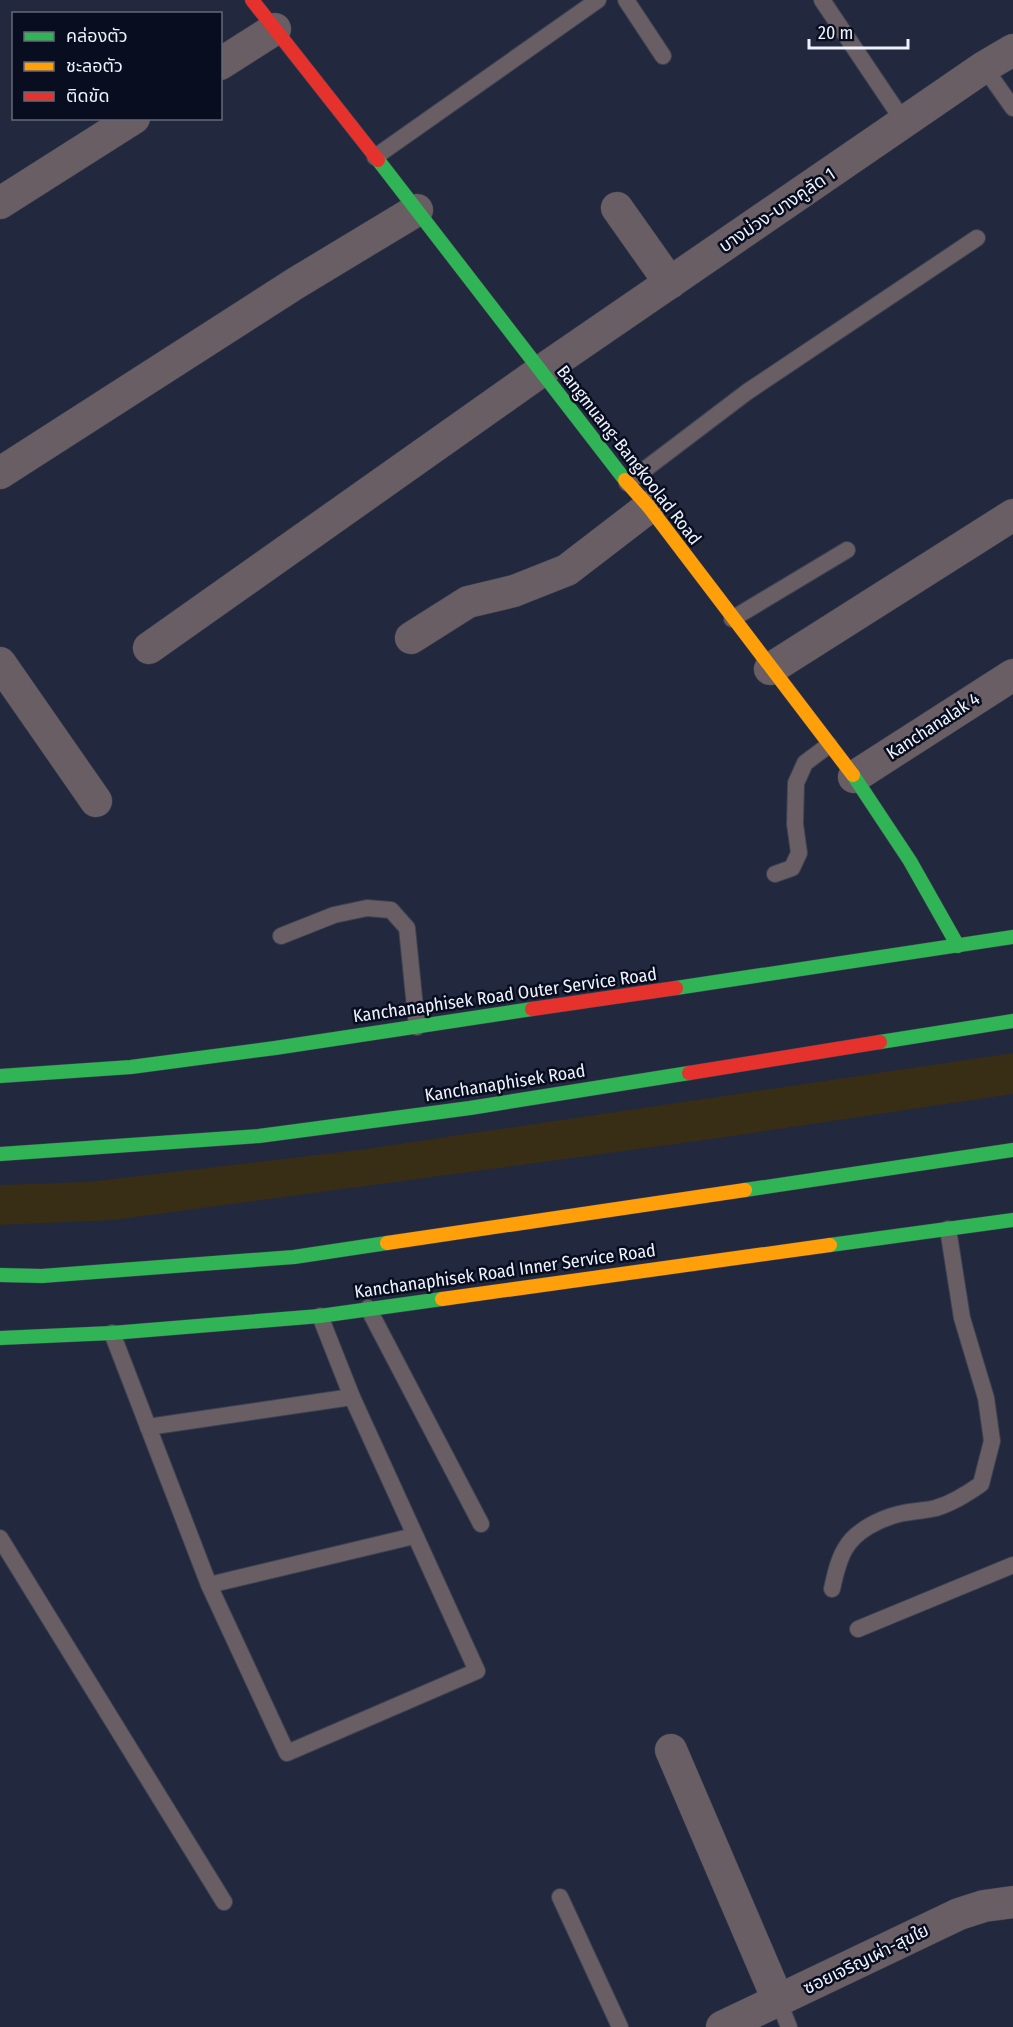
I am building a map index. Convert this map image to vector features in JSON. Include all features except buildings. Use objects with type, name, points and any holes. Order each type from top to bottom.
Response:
[{"type":"main road","name":"Bangmuang-Bangkoolad Road","points":[[264,12],[627,483],[649,507],[854,777],[910,861],[958,946]]},
{"type":"main road","name":"Kanchanaphisek Road Outer Service Road","points":[[0,1076],[131,1067],[417,1027],[1013,937]]},
{"type":"main road","name":"Kanchanaphisek Road","points":[[0,1154],[259,1136],[470,1108],[1013,1022]]},
{"type":"main road","points":[[0,1275],[42,1275],[294,1257],[1013,1150]]},
{"type":"main road","name":"Kanchanaphisek Road Inner Service Road","points":[[0,1338],[112,1333],[320,1316],[1013,1220]]},
{"type":"street","points":[[222,62],[264,12]]},
{"type":"street","name":"บางม่วง-บางคูลัด 1","points":[[149,648],[541,371],[984,67],[1013,50]]},
{"type":"street","points":[[0,203],[131,120]]},
{"type":"street","points":[[617,208],[670,283]]},
{"type":"street","points":[[0,472],[296,282],[417,210]]},
{"type":"street","points":[[411,638],[468,602],[514,591],[567,570],[649,507]]},
{"type":"street","points":[[770,669],[1013,515]]},
{"type":"street","points":[[0,663],[96,801]]},
{"type":"street","name":"Kanchanalak 4","points":[[854,777],[1013,675]]},
{"type":"street","points":[[672,1750],[784,2014]]},
{"type":"street","name":"ซอยเจริญเผ่า-สุขใย","points":[[722,2027],[784,2014],[959,1914],[984,1906],[1013,1902]]},
{"type":"lane","points":[[375,158],[598,0]]},
{"type":"lane","points":[[626,0],[663,56]]},
{"type":"lane","points":[[822,0],[904,122]]},
{"type":"lane","points":[[984,67],[1013,108]]},
{"type":"lane","points":[[627,483],[747,392],[977,238]]},
{"type":"lane","points":[[732,619],[847,550]]},
{"type":"lane","points":[[774,874],[792,868],[799,853],[795,824],[795,783],[805,763],[829,745]]},
{"type":"lane","points":[[280,936],[334,915],[367,908],[392,910],[407,928],[417,1027]]},
{"type":"lane","points":[[832,1589],[838,1562],[846,1547],[857,1535],[874,1524],[898,1514],[935,1508],[952,1502],[981,1484],[992,1441],[986,1398],[962,1318],[948,1229]]},
{"type":"lane","points":[[368,1308],[481,1524]]},
{"type":"lane","points":[[112,1333],[209,1585],[287,1753],[477,1671],[352,1397],[320,1316]]},
{"type":"lane","points":[[148,1427],[352,1397]]},
{"type":"lane","points":[[209,1585],[414,1536]]},
{"type":"lane","points":[[0,1538],[224,1902]]},
{"type":"lane","points":[[858,1629],[1013,1566]]},
{"type":"lane","points":[[560,1897],[620,2027]]},
{"type":"shaded area","points":[[1013,1053],[1013,1094],[705,1140],[114,1220],[0,1225],[0,1185],[88,1182],[359,1150]]},
{"type":"traffic: fast","points":[[378,160],[625,480]]},
{"type":"traffic: fast","points":[[853,775],[910,861],[958,946]]},
{"type":"traffic: fast","points":[[676,988],[1013,937]]},
{"type":"traffic: fast","points":[[0,1076],[131,1067],[275,1048],[532,1009]]},
{"type":"traffic: fast","points":[[880,1042],[1013,1021]]},
{"type":"traffic: fast","points":[[0,1154],[259,1136],[470,1108],[689,1073]]},
{"type":"traffic: fast","points":[[745,1190],[1013,1150]]},
{"type":"traffic: fast","points":[[830,1245],[1013,1220]]},
{"type":"traffic: fast","points":[[0,1275],[42,1276],[294,1257],[387,1243]]},
{"type":"traffic: fast","points":[[0,1338],[112,1333],[320,1316],[442,1299]]},
{"type":"traffic: slow","points":[[625,480],[649,507],[853,775]]},
{"type":"traffic: slow","points":[[387,1243],[745,1190]]},
{"type":"traffic: slow","points":[[442,1299],[830,1245]]},
{"type":"traffic: jam","points":[[252,0],[378,160]]},
{"type":"traffic: jam","points":[[532,1009],[676,988]]},
{"type":"traffic: jam","points":[[689,1073],[880,1042]]}]
